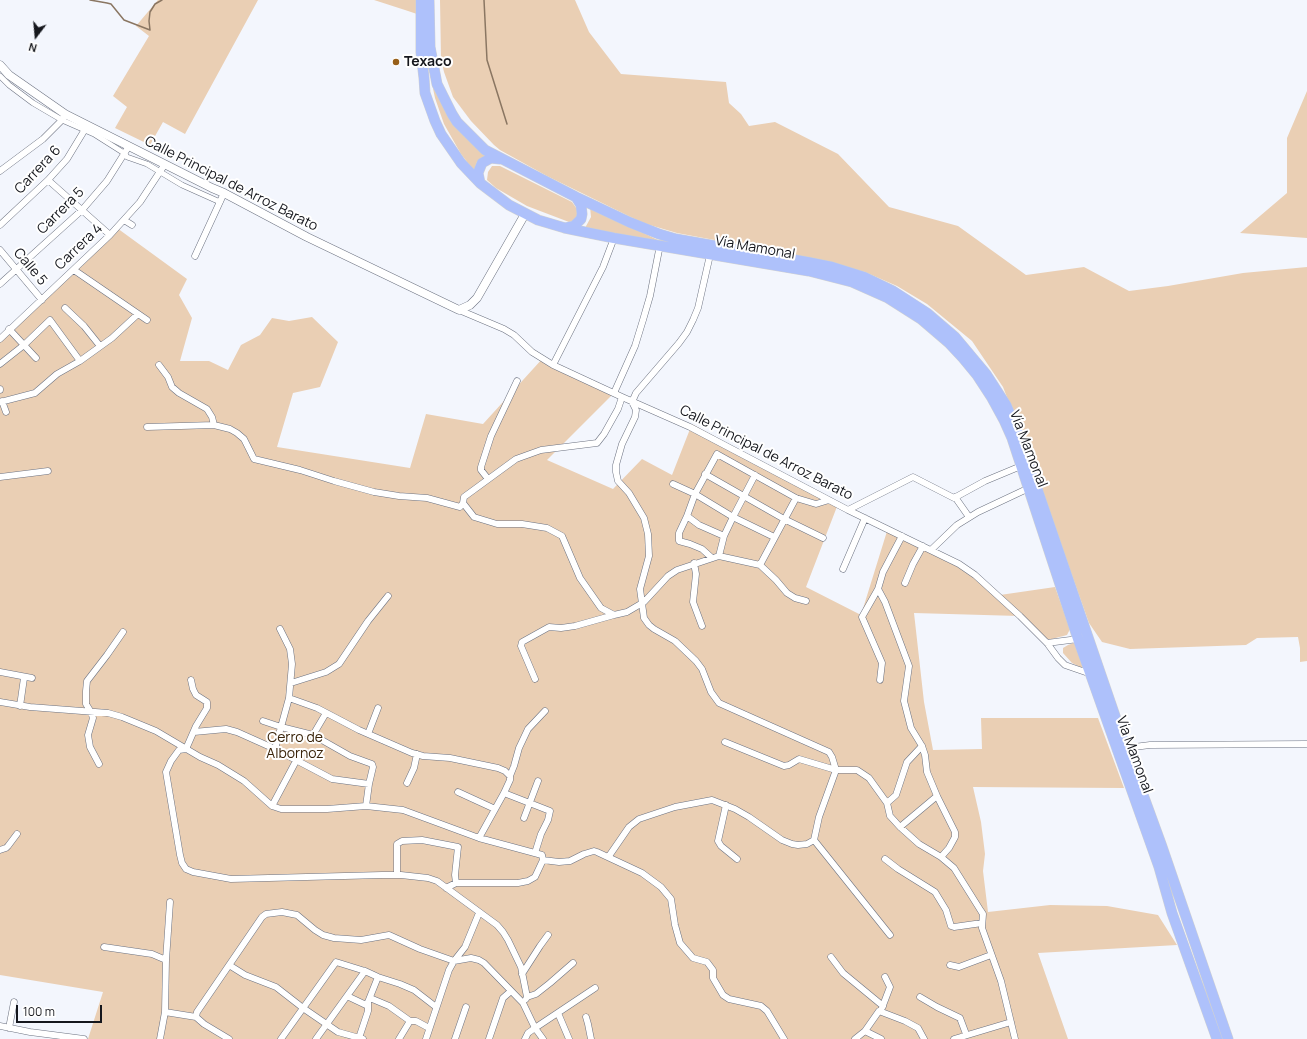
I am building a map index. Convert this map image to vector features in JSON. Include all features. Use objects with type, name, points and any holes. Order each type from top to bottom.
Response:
[{"type":"main road","name":"Vía Mamonal","points":[[421,0],[421,52],[425,93],[430,107],[441,134],[461,163],[480,183],[494,194],[525,214],[538,220],[565,228],[829,276],[852,282],[874,291],[904,307],[938,333],[963,358],[992,398],[1004,420],[1022,466],[1078,639],[1159,867],[1172,914],[1217,1039]]},
{"type":"main road","name":"Vía Mamonal","points":[[429,0],[430,47],[432,65],[437,84],[457,122],[485,150],[576,197],[629,222],[659,234],[676,239],[813,263],[864,277],[893,291],[932,316],[955,337],[986,374],[1003,399],[1013,422],[1228,1039]]},
{"type":"main road","points":[[480,183],[478,173],[482,163],[491,158],[502,160]]},
{"type":"main road","points":[[565,228],[574,226],[578,223],[582,214],[581,205],[576,197]]},
{"type":"street","name":"Calle Principal de Arroz Barato","points":[[0,65],[9,75],[63,117],[127,150],[165,164],[224,193],[307,237],[459,310],[504,329],[514,335],[532,352],[552,365],[690,427],[848,510],[959,564],[975,575],[1020,616],[1065,665],[1091,674]]},
{"type":"street","points":[[0,76],[8,85],[33,103],[63,117],[43,139],[1,168]]},
{"type":"street","name":"Carrera 6","points":[[0,225],[48,180],[66,159],[86,128]]},
{"type":"street","points":[[127,150],[127,156],[136,161],[147,164],[182,185],[220,202]]},
{"type":"street","name":"Carrera 5","points":[[0,284],[82,210],[107,181],[127,150]]},
{"type":"street","name":"Carrera 4","points":[[0,339],[110,235],[140,202],[165,164]]},
{"type":"street","points":[[48,180],[110,235]]},
{"type":"street","points":[[195,256],[224,193]]},
{"type":"street","points":[[459,310],[470,305],[476,298],[525,214]]},
{"type":"street","points":[[124,220],[132,225]]},
{"type":"street","points":[[552,365],[603,267],[614,238]]},
{"type":"street","points":[[614,393],[635,346],[650,296],[660,245]]},
{"type":"street","name":"Calle 5","points":[[0,250],[42,300]]},
{"type":"street","points":[[609,856],[629,827],[639,819],[670,809],[712,800],[726,805],[749,817],[782,840],[798,845],[807,844],[814,840],[819,816],[836,770],[829,752],[719,703],[711,692],[702,669],[696,661],[675,641],[664,636],[649,625],[644,618],[640,589],[649,556],[648,530],[644,518],[621,485],[616,472],[616,465],[619,454],[635,417],[636,410],[632,402],[636,393],[679,343],[690,326],[698,308],[710,254]]},
{"type":"street","points":[[74,270],[147,320]]},
{"type":"street","points":[[65,308],[84,326],[100,346]]},
{"type":"street","points":[[6,412],[1,401],[35,393],[58,374],[80,361],[112,338],[138,314]]},
{"type":"street","points":[[0,364],[24,345],[50,320],[80,361]]},
{"type":"street","points":[[9,330],[36,358]]},
{"type":"street","points":[[159,365],[168,377],[172,387],[207,409],[214,425]]},
{"type":"street","points":[[488,479],[481,470],[481,466],[491,436],[517,381]]},
{"type":"street","points":[[147,427],[224,426],[237,433],[244,439],[254,459],[300,470],[374,492],[427,498],[460,507],[463,503],[464,497],[516,459],[541,450],[597,443],[604,434],[618,409],[622,397]]},
{"type":"street","points":[[712,558],[702,549],[690,544],[679,542],[679,533],[695,494],[717,454],[796,498],[816,504],[829,500]]},
{"type":"street","points":[[848,510],[913,477],[951,497],[955,497],[984,480],[1022,466]]},
{"type":"street","points":[[0,477],[48,470]]},
{"type":"street","points":[[705,474],[784,519],[823,538]]},
{"type":"street","points":[[719,556],[724,536],[755,475]]},
{"type":"street","points":[[673,484],[695,494],[733,517],[774,537]]},
{"type":"street","points":[[931,550],[957,525],[969,517],[1028,488]]},
{"type":"street","points":[[955,497],[969,517]]},
{"type":"street","points":[[760,565],[796,498]]},
{"type":"street","points":[[463,503],[474,517],[497,524],[522,524],[547,528],[562,536],[580,578],[601,608],[614,615]]},
{"type":"street","points":[[687,516],[699,525],[724,536]]},
{"type":"street","points":[[843,568],[865,518]]},
{"type":"street","points":[[880,680],[882,663],[862,618],[878,589],[883,572],[902,536]]},
{"type":"street","points":[[905,583],[923,546]]},
{"type":"street","points":[[535,679],[521,646],[522,642],[549,627],[562,628],[575,626],[627,612],[641,604],[658,589],[668,576],[677,570],[694,563],[719,556],[760,565],[787,593],[795,598],[806,601]]},
{"type":"street","points":[[694,563],[696,574],[693,602],[702,626]]},
{"type":"street","points":[[878,589],[885,602],[908,663],[904,701],[911,728],[922,746],[925,755],[927,772],[955,832],[955,837],[949,848],[941,857]]},
{"type":"street","points":[[291,683],[326,672],[339,664],[368,620],[388,596]]},
{"type":"street","points":[[275,749],[289,698],[292,664],[290,649],[280,629]]},
{"type":"street","points":[[99,764],[90,747],[88,734],[93,720],[91,712],[86,704],[87,681],[123,632]]},
{"type":"street","points":[[1047,644],[1078,639]]},
{"type":"street","points":[[0,672],[24,678],[32,678]]},
{"type":"street","points":[[20,706],[24,678]]},
{"type":"street","points":[[186,749],[196,726],[208,705],[207,702],[196,695],[191,680]]},
{"type":"street","points":[[289,698],[317,708],[368,734],[417,754],[450,758],[498,768],[505,771],[510,776]]},
{"type":"street","points":[[0,702],[20,706],[108,713],[122,717],[156,731],[244,781],[272,806],[281,809],[327,809],[366,806],[403,810],[479,838],[542,855],[543,860],[535,877],[528,881],[518,883],[456,883],[446,888]]},
{"type":"street","points":[[368,734],[378,708]]},
{"type":"street","points":[[479,838],[504,794],[510,780],[519,748],[528,729],[545,711]]},
{"type":"street","points":[[314,735],[326,713]]},
{"type":"street","points":[[263,721],[314,735],[350,756],[372,764],[373,767],[366,806]]},
{"type":"street","points":[[194,732],[226,729],[237,732],[275,749],[332,779],[369,784]]},
{"type":"street","points":[[725,742],[784,766],[799,759],[836,770],[857,770],[863,772],[869,778],[887,803],[890,816],[919,844],[941,857],[954,868],[983,914],[982,923],[984,933],[1001,981],[1015,1039]]},
{"type":"street","points":[[1126,748],[1150,745],[1307,744]]},
{"type":"street","points":[[887,803],[896,795],[907,762],[922,746]]},
{"type":"street","points":[[186,749],[180,750],[171,761],[166,772],[180,855],[182,863],[186,869],[193,872],[231,878],[261,879],[368,874],[428,878],[437,881],[503,932],[516,956],[522,974],[527,996],[523,1003]]},
{"type":"street","points":[[407,783],[414,768],[417,754]]},
{"type":"street","points":[[272,806],[296,760]]},
{"type":"street","points":[[524,818],[538,781]]},
{"type":"street","points":[[458,792],[495,809]]},
{"type":"street","points":[[504,794],[550,811],[535,853]]},
{"type":"street","points":[[900,827],[937,796]]},
{"type":"street","points":[[726,805],[718,841],[721,846],[737,859]]},
{"type":"street","points":[[0,850],[6,848],[17,834]]},
{"type":"street","points":[[397,875],[397,844],[402,841],[422,840],[458,847],[454,875],[456,883]]},
{"type":"street","points":[[814,840],[890,935]]},
{"type":"street","points":[[543,860],[559,862],[570,861],[594,851],[609,856],[642,873],[661,887],[671,899],[675,925],[680,943],[693,958],[707,962],[713,970],[713,978],[723,995],[729,999],[761,1006],[767,1011],[784,1039]]},
{"type":"street","points":[[885,859],[935,892],[946,910],[952,926],[982,923]]},
{"type":"street","points":[[160,1039],[165,1012],[166,960],[170,902]]},
{"type":"street","points":[[196,1017],[197,1012],[262,917],[266,914],[274,912],[297,915],[323,935],[334,938],[361,940],[389,935],[420,949],[454,961],[471,958],[479,960],[484,963],[523,1003],[535,1028],[543,1039]]},
{"type":"street","points":[[426,1039],[449,970],[465,947],[479,913]]},
{"type":"street","points":[[522,974],[548,935]]},
{"type":"street","points":[[104,947],[152,954],[166,960]]},
{"type":"street","points":[[950,965],[959,966],[991,955]]},
{"type":"street","points":[[831,957],[843,973],[881,1008],[918,1028],[924,1039]]},
{"type":"street","points":[[281,1039],[336,962],[366,971],[414,990],[436,1007]]},
{"type":"street","points":[[527,996],[536,994],[573,963]]},
{"type":"street","points":[[229,965],[245,975],[276,987],[338,1032],[362,1039],[369,1000]]},
{"type":"street","points":[[316,1039],[366,971]]},
{"type":"street","points":[[347,996],[366,1005],[378,977]]},
{"type":"street","points":[[856,1039],[865,1031],[881,1008],[890,987],[885,977]]},
{"type":"street","points":[[525,1039],[528,1033],[595,988]]},
{"type":"street","points":[[489,1039],[503,998],[511,990]]},
{"type":"street","points":[[920,997],[960,1018],[966,1034]]},
{"type":"street","points":[[369,1000],[389,1006],[410,1021],[416,1021],[429,1028]]},
{"type":"street","points":[[9,1028],[14,1002]]},
{"type":"street","points":[[455,1039],[466,1007]]},
{"type":"street","points":[[165,1012],[196,1017],[204,1024],[229,1039]]},
{"type":"street","points":[[558,1013],[569,1039]]},
{"type":"street","points":[[586,1017],[591,1039]]},
{"type":"street","points":[[399,1039],[410,1021]]},
{"type":"street","points":[[954,1039],[966,1034],[1011,1022]]},
{"type":"street","points":[[0,1026],[30,1032],[84,1039]]},
{"type":"street","points":[[865,1031],[882,1039]]},
{"type":"green space","points":[[158,0],[258,0],[185,134],[163,122],[150,145],[115,128],[127,107],[113,96],[149,36],[136,26]]},
{"type":"green space","points":[[374,0],[417,0],[417,14],[405,10]]},
{"type":"green space","points":[[440,0],[575,0],[589,32],[621,74],[726,82],[729,103],[741,114],[749,126],[775,122],[838,154],[889,207],[958,226],[1026,275],[1084,267],[1129,291],[1243,273],[1307,267],[1307,661],[1300,662],[1298,637],[1257,638],[1246,645],[1130,649],[1102,642],[1089,623],[1022,435],[1003,387],[972,341],[927,304],[897,286],[865,272],[806,257],[677,233],[643,223],[547,176],[500,150],[471,121],[453,97],[441,59]]},
{"type":"green space","points":[[425,50],[440,97],[488,154],[477,162],[474,171],[461,154],[444,124],[435,98]]},
{"type":"green space","points":[[1307,91],[1307,238],[1240,233],[1287,193],[1287,138]]},
{"type":"green space","points":[[492,166],[500,166],[572,202],[579,212],[574,221],[569,222],[527,206],[496,188],[487,180],[488,172]]},
{"type":"green space","points":[[590,207],[662,242],[585,228],[591,217]]},
{"type":"green space","name":"Cerro de Albornoz","points":[[117,228],[187,279],[179,295],[192,318],[180,361],[209,361],[228,370],[241,345],[260,335],[272,318],[289,321],[312,317],[338,342],[320,387],[293,393],[277,447],[410,468],[426,414],[483,424],[543,358],[614,393],[547,460],[613,489],[642,459],[672,475],[692,424],[838,504],[806,587],[861,615],[888,528],[959,563],[1019,616],[914,613],[924,702],[933,750],[982,749],[981,718],[1098,718],[1124,788],[973,787],[981,822],[985,854],[983,871],[988,912],[1050,905],[1107,906],[1158,915],[1177,945],[1038,953],[1068,1039],[88,1039],[103,992],[0,975],[0,341],[84,264]]},
{"type":"green space","points":[[1055,587],[1070,629],[1067,635],[1048,640],[1000,595]]},
{"type":"green space","points":[[1077,642],[1086,670],[1072,663],[1063,653],[1063,648]]},
{"type":"waterway","points":[[90,0],[111,4],[124,20],[150,30],[150,12],[155,4],[162,0]]},
{"type":"waterway","points":[[484,0],[487,60],[507,124]]},
{"type":"place","name":"Texaco","points":[[396,62]]}]
